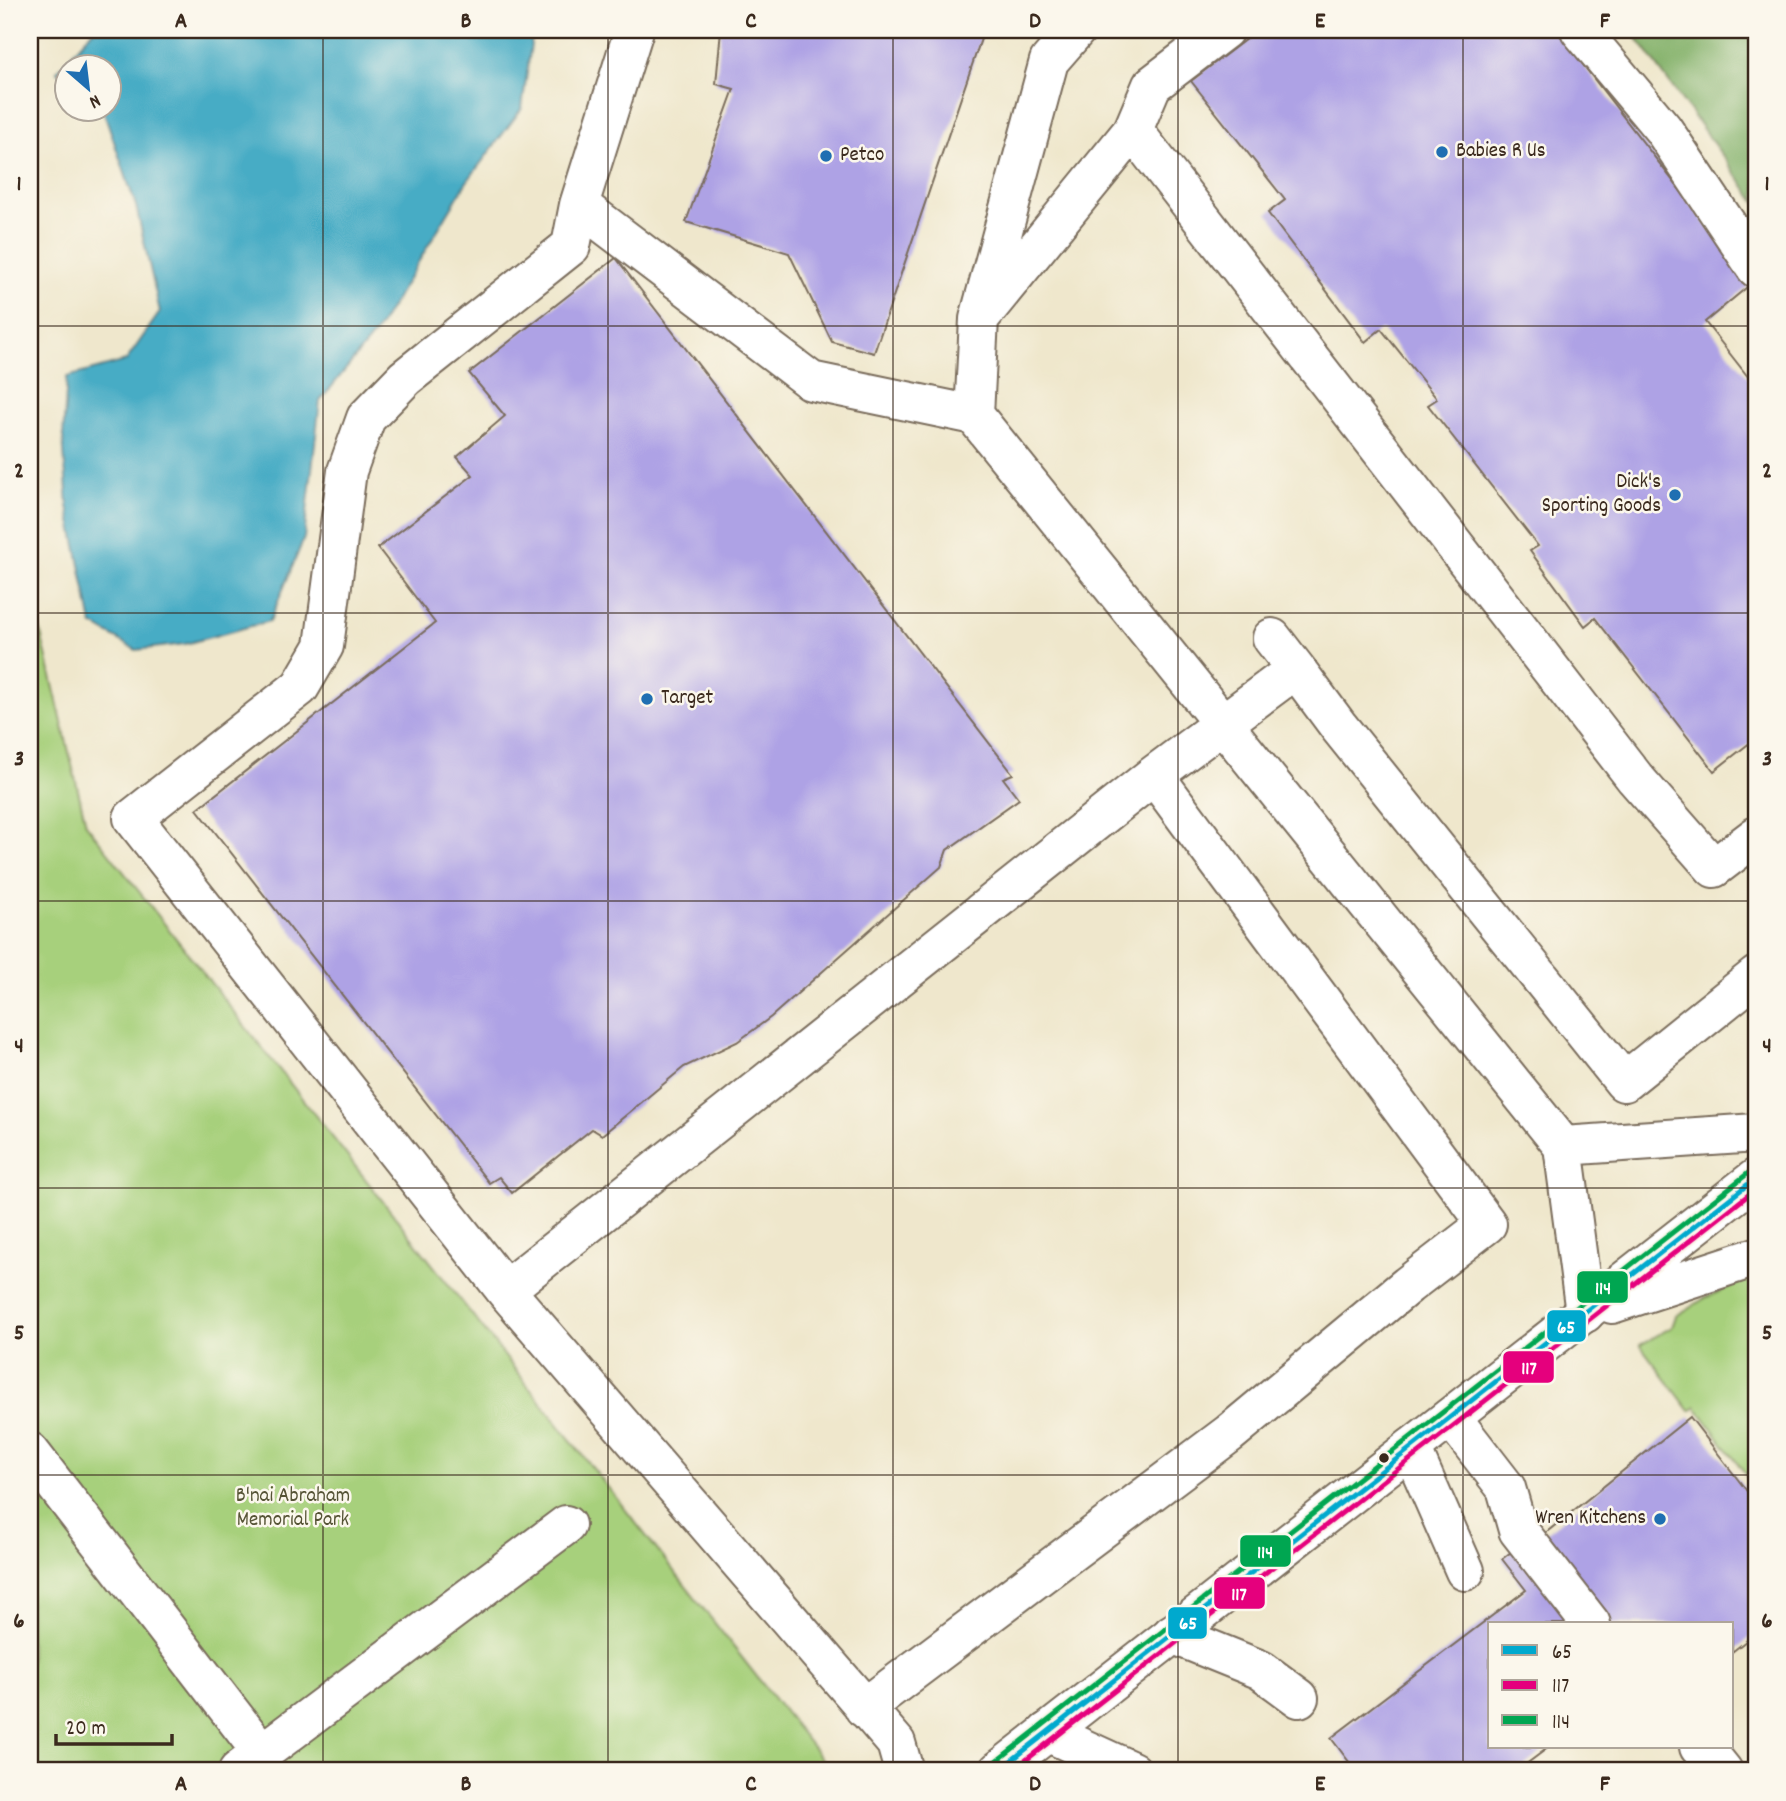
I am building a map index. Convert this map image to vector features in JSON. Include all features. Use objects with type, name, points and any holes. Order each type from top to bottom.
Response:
[{"type":"main road","points":[[634,30],[579,205],[571,246],[405,378],[366,418],[347,471],[324,646],[300,688],[133,818],[505,1290],[896,1743],[904,1771]]},
{"type":"main road","points":[[974,415],[979,318],[1049,61],[1076,30]]},
{"type":"main road","points":[[979,318],[1133,130],[1152,85],[1224,30]]},
{"type":"main road","points":[[1580,30],[1663,128],[1756,268]]},
{"type":"main road","points":[[1133,130],[1635,778],[1714,868],[1756,836]]},
{"type":"main road","points":[[579,205],[811,381],[974,415],[1563,1146],[1585,1313]]},
{"type":"main road","points":[[1272,638],[1339,727],[1624,1082],[1756,975]]},
{"type":"main road","points":[[505,1290],[1154,775],[1296,668]]},
{"type":"main road","points":[[864,1708],[1230,1433],[1408,1285],[1487,1224],[1154,775]]},
{"type":"main road","points":[[1563,1146],[1756,1133]]},
{"type":"main road","points":[[998,1771],[1756,1178]]},
{"type":"main road","points":[[1585,1313],[1756,1257]]},
{"type":"main road","points":[[1451,1417],[1506,1488],[1518,1530],[1589,1622]]},
{"type":"main road","points":[[1411,1448],[1465,1571]]},
{"type":"main road","points":[[30,1452],[250,1762],[566,1525]]},
{"type":"main road","points":[[1172,1634],[1261,1670],[1299,1698]]},
{"type":"main road","points":[[1047,1732],[1132,1771]]},
{"type":"green space","points":[[1631,30],[1756,30],[1756,202]]},
{"type":"green space","name":"B'nai Abraham Memorial Park","points":[[30,587],[86,824],[831,1771],[30,1771]]},
{"type":"green space","points":[[1756,1275],[1756,1488],[1696,1407],[1690,1411],[1640,1345],[1672,1327],[1676,1316],[1707,1297]]},
{"type":"water","points":[[93,30],[533,30],[522,108],[466,183],[376,332],[320,401],[304,538],[270,621],[185,644],[136,650],[92,624],[68,506],[63,437],[67,377],[126,361],[160,312],[136,206],[107,122],[122,122],[122,52],[74,52]]},
{"type":"building","name":"Petco","points":[[721,30],[984,30],[874,353],[832,342],[789,253],[686,222],[734,89],[716,84]]},
{"type":"building","points":[[1258,30],[1323,30],[1326,34],[1333,30],[1556,30],[1752,283],[1705,322],[1756,387],[1756,738],[1714,771],[1595,618],[1585,626],[1530,551],[1538,546],[1428,405],[1437,399],[1381,329],[1365,342],[1268,213],[1285,200],[1191,81]]},
{"type":"building","name":"Target","points":[[616,258],[1013,774],[1003,778],[1019,799],[947,850],[941,867],[771,1017],[737,1042],[684,1067],[602,1135],[592,1129],[512,1193],[499,1177],[489,1183],[197,809],[435,623],[378,548],[473,475],[457,457],[505,416],[469,373]]},
{"type":"building","name":"Wren Kitchens","points":[[1690,1417],[1756,1503],[1756,1633],[1734,1650],[1734,1622],[1610,1622],[1543,1535]]},
{"type":"building","points":[[1515,1549],[1570,1622],[1488,1622],[1488,1748],[1548,1748],[1517,1771],[1356,1771],[1331,1738],[1526,1590],[1502,1559]]},
{"type":"transit line","name":"114","points":[[993,1764],[1751,1171]]},
{"type":"transit line","name":"65","points":[[998,1771],[1756,1178]]},
{"type":"transit line","name":"117","points":[[1012,1771],[1756,1189]]},
{"type":"place","name":"Babies R Us","points":[[1442,152]]},
{"type":"place","name":"Petco","points":[[826,156]]},
{"type":"place","name":"Dick's Sporting Goods","points":[[1675,495]]},
{"type":"place","name":"Target","points":[[647,699]]},
{"type":"place","name":"Wren Kitchens","points":[[1660,1519]]}]
